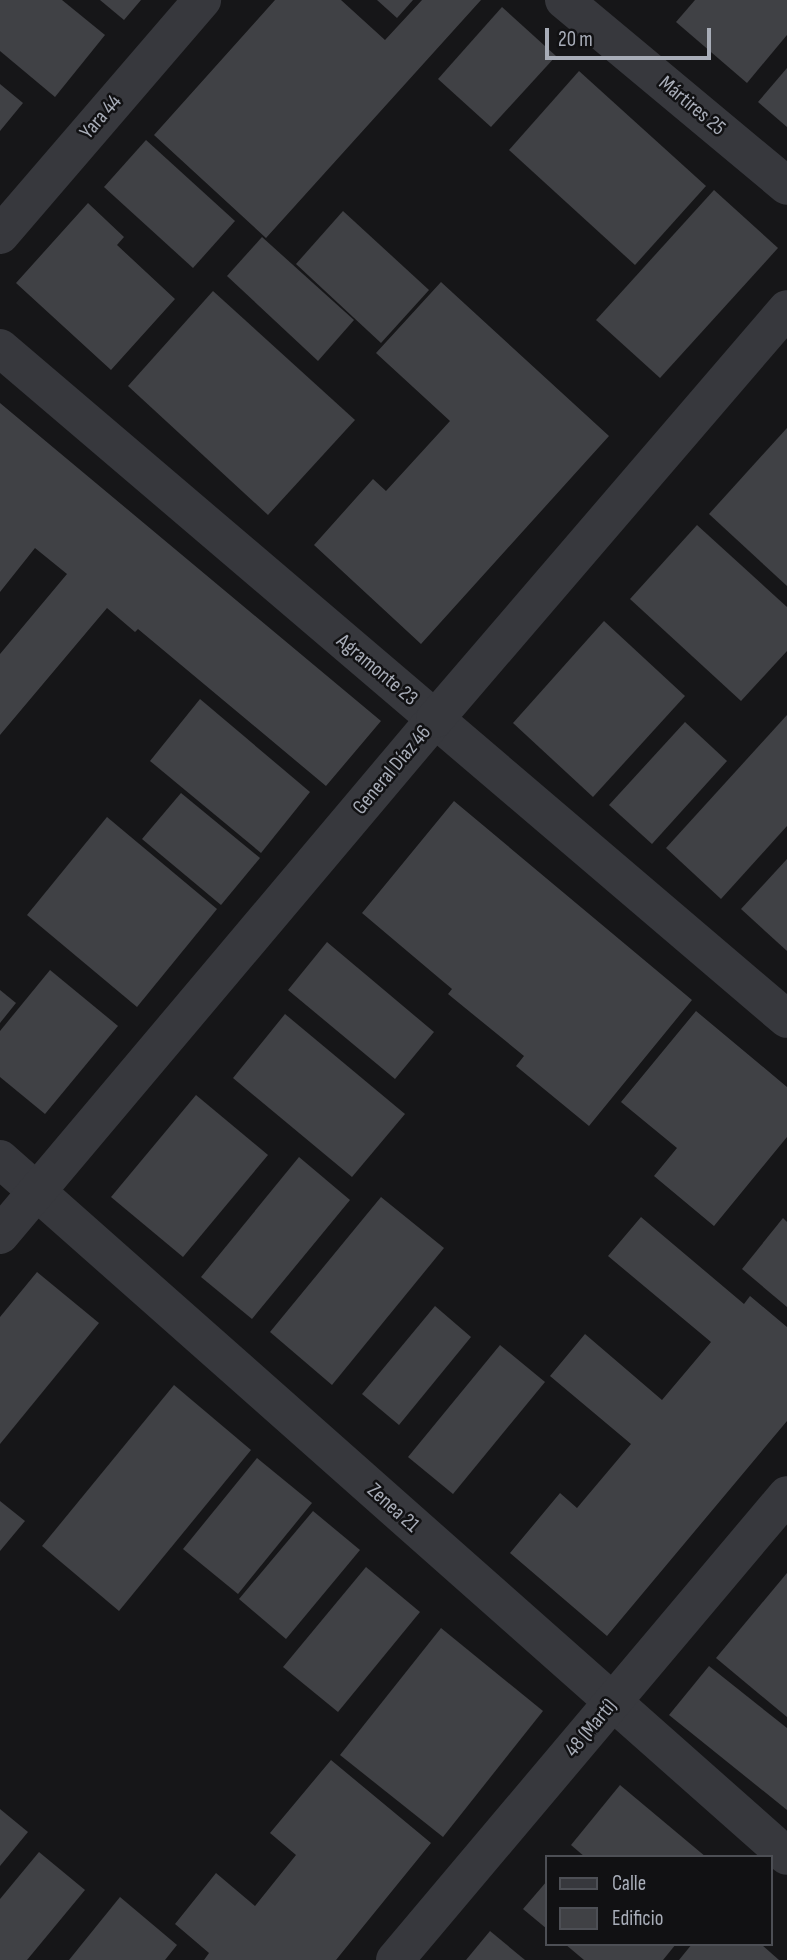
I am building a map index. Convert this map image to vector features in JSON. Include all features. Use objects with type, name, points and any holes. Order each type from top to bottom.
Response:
[{"type":"street","name":"Yara 44","points":[[0,235],[202,0]]},
{"type":"street","name":"Mártires 25","points":[[564,0],[787,186]]},
{"type":"street","name":"General Díaz 46","points":[[0,1235],[435,719],[787,309]]},
{"type":"street","name":"Agramonte 23","points":[[0,348],[787,1018]]},
{"type":"street","name":"Zenea 21","points":[[0,1159],[787,1856]]},
{"type":"street","name":"48 (Martí)","points":[[395,1960],[787,1495]]},
{"type":"building","points":[[0,0],[62,0],[105,35],[55,97],[0,51]]},
{"type":"building","points":[[100,0],[141,0],[124,20]]},
{"type":"building","points":[[275,0],[341,0],[385,40],[422,0],[481,0],[266,238],[154,135]]},
{"type":"building","points":[[377,0],[413,0],[397,18]]},
{"type":"building","points":[[695,0],[787,0],[787,35],[747,83],[676,22]]},
{"type":"building","points":[[502,7],[556,56],[491,127],[438,79]]},
{"type":"building","points":[[787,68],[787,127],[758,102]]},
{"type":"building","points":[[579,71],[706,186],[635,265],[509,150]]},
{"type":"building","points":[[0,84],[23,103],[0,131]]},
{"type":"building","points":[[146,140],[235,221],[193,268],[104,187]]},
{"type":"building","points":[[714,190],[778,248],[660,378],[596,320]]},
{"type":"building","points":[[88,203],[124,237],[117,245],[175,299],[111,370],[16,283]]},
{"type":"building","points":[[343,211],[429,290],[381,343],[296,264]]},
{"type":"building","points":[[262,237],[354,320],[318,361],[227,276]]},
{"type":"building","points":[[441,282],[609,436],[421,644],[314,545],[373,479],[386,491],[450,421],[376,353]]},
{"type":"building","points":[[213,291],[355,420],[268,515],[128,386]]},
{"type":"building","points":[[0,403],[381,721],[326,786],[138,629],[135,632],[107,608],[0,735],[0,654],[67,574],[35,548],[0,592]]},
{"type":"building","points":[[787,428],[787,586],[709,514]]},
{"type":"building","points":[[697,525],[787,607],[787,651],[741,701],[630,599]]},
{"type":"building","points":[[604,621],[685,696],[593,797],[513,723]]},
{"type":"building","points":[[200,699],[310,792],[261,853],[150,761]]},
{"type":"building","points":[[787,715],[787,826],[721,899],[666,848]]},
{"type":"building","points":[[685,722],[727,761],[652,844],[609,805]]},
{"type":"building","points":[[181,793],[260,858],[221,905],[142,839]]},
{"type":"building","points":[[454,801],[692,1000],[589,1126],[516,1066],[524,1056],[448,994],[452,989],[362,913]]},
{"type":"building","points":[[107,817],[217,909],[137,1007],[27,915]]},
{"type":"building","points":[[787,859],[787,951],[741,909]]},
{"type":"building","points":[[327,942],[434,1032],[395,1079],[288,990]]},
{"type":"building","points":[[50,970],[118,1026],[45,1114],[0,1077],[0,1031]]},
{"type":"building","points":[[0,990],[16,1003],[0,1023]]},
{"type":"building","points":[[696,1011],[787,1087],[787,1137],[714,1226],[654,1176],[677,1148],[621,1102]]},
{"type":"building","points":[[285,1014],[405,1114],[352,1177],[233,1078]]},
{"type":"building","points":[[196,1095],[268,1155],[183,1257],[111,1197]]},
{"type":"building","points":[[299,1157],[350,1200],[252,1319],[201,1277]]},
{"type":"building","points":[[381,1197],[444,1248],[332,1385],[270,1332]]},
{"type":"building","points":[[641,1217],[744,1304],[750,1296],[787,1327],[787,1421],[607,1636],[510,1553],[560,1493],[577,1508],[631,1444],[550,1376],[585,1334],[662,1400],[711,1342],[608,1256]]},
{"type":"building","points":[[783,1218],[787,1222],[787,1307],[742,1269]]},
{"type":"building","points":[[37,1272],[99,1323],[0,1444],[0,1317]]},
{"type":"building","points":[[435,1306],[471,1337],[399,1425],[362,1394]]},
{"type":"building","points":[[500,1345],[545,1382],[453,1494],[408,1457]]},
{"type":"building","points":[[174,1385],[251,1450],[119,1611],[42,1546]]},
{"type":"building","points":[[257,1458],[312,1503],[238,1594],[183,1549]]},
{"type":"building","points":[[0,1501],[25,1521],[0,1551]]},
{"type":"building","points":[[313,1511],[360,1550],[286,1639],[239,1599]]},
{"type":"building","points":[[366,1567],[420,1612],[338,1712],[283,1667]]},
{"type":"building","points":[[787,1573],[787,1717],[716,1658]]},
{"type":"building","points":[[441,1628],[543,1711],[443,1837],[340,1755]]},
{"type":"building","points":[[709,1666],[787,1728],[787,1810],[669,1715]]},
{"type":"building","points":[[331,1760],[431,1843],[336,1960],[204,1960],[209,1953],[175,1924],[216,1873],[255,1906],[296,1855],[270,1833]]},
{"type":"building","points":[[620,1785],[704,1855],[583,1855],[571,1845]]},
{"type":"building","points":[[0,1809],[28,1832],[0,1866]]},
{"type":"building","points":[[39,1852],[85,1890],[27,1960],[0,1960],[0,1899]]},
{"type":"building","points":[[546,1882],[546,1928],[523,1909]]},
{"type":"building","points":[[120,1897],[177,1945],[165,1960],[69,1960]]},
{"type":"building","points":[[490,1931],[525,1960],[466,1960]]},
{"type":"building","points":[[567,1946],[674,1946],[663,1960],[584,1960]]},
{"type":"building","points":[[690,1946],[763,1946],[779,1960],[679,1960]]}]
